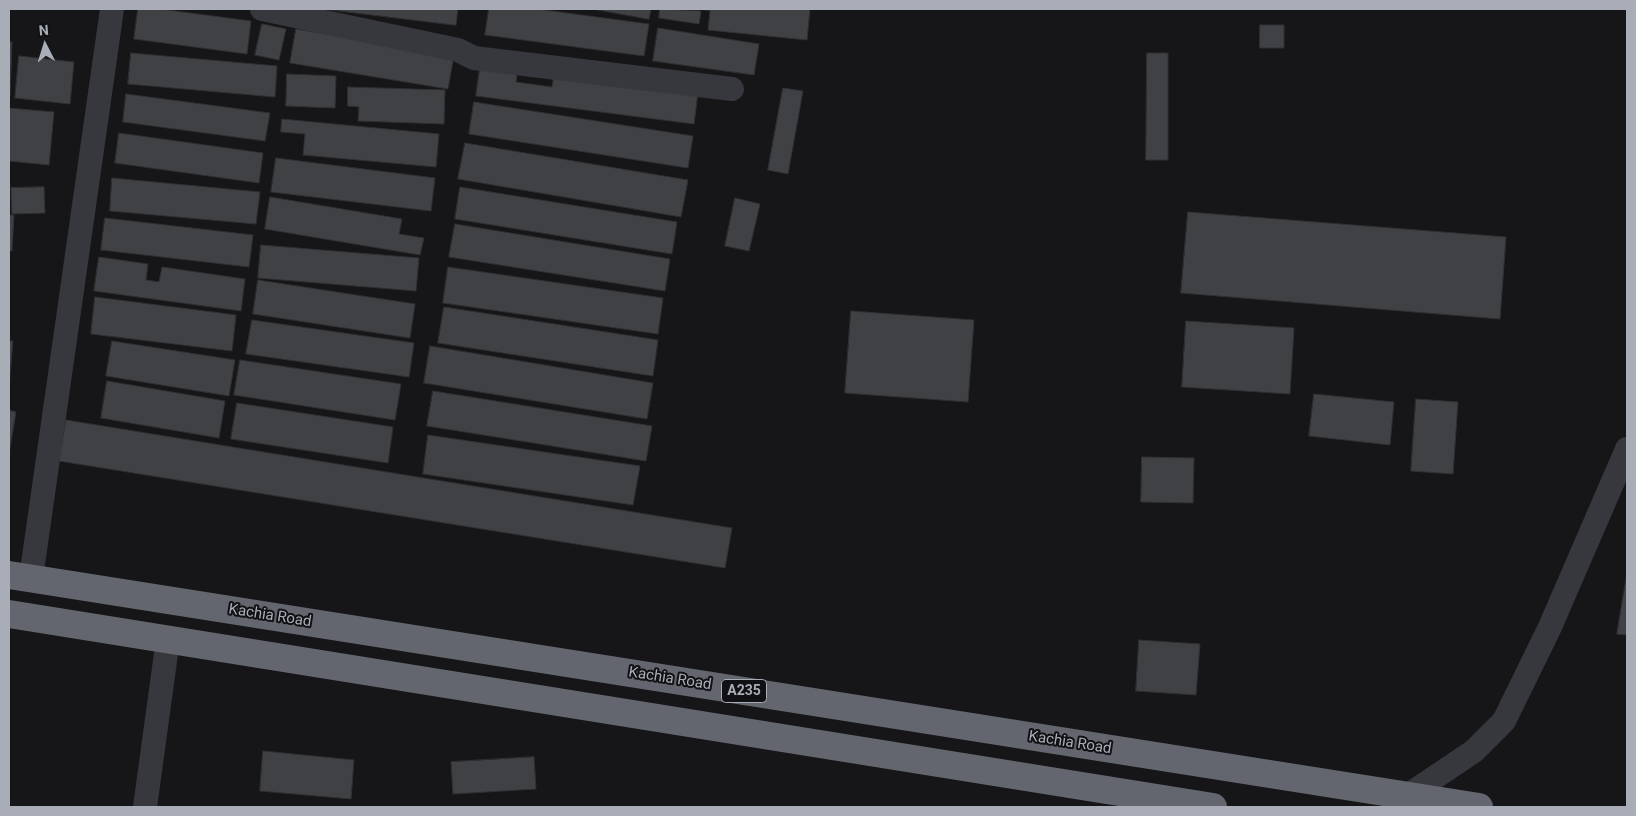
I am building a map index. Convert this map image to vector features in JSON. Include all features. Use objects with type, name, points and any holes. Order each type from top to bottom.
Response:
[{"type":"highway","name":"Kachia Road","points":[[20,577],[1479,807]]},
{"type":"highway","points":[[9,614],[1213,807]]},
{"type":"street","points":[[20,577],[112,9]]},
{"type":"street","points":[[262,9],[458,50],[474,58],[732,89]]},
{"type":"street","points":[[1407,796],[1474,751],[1504,721],[1550,627],[1627,449]]},
{"type":"street","points":[[145,807],[168,639]]},
{"type":"building","points":[[138,9],[160,9],[251,21],[247,54],[134,39]]},
{"type":"building","points":[[323,9],[458,9],[456,25]]},
{"type":"building","points":[[489,9],[537,9],[649,24],[644,56],[485,35]]},
{"type":"building","points":[[593,9],[651,9],[649,19]]},
{"type":"building","points":[[660,9],[701,11],[699,24],[659,18]]},
{"type":"building","points":[[698,9],[810,9],[807,40],[708,30],[710,11]]},
{"type":"building","points":[[262,24],[286,29],[279,60],[255,55]]},
{"type":"building","points":[[1260,25],[1284,25],[1284,48],[1260,48]]},
{"type":"building","points":[[658,28],[759,44],[754,75],[653,61]]},
{"type":"building","points":[[296,29],[454,55],[448,89],[290,63]]},
{"type":"building","points":[[9,42],[12,42],[10,96],[9,96]]},
{"type":"building","points":[[131,53],[277,66],[275,97],[128,84]]},
{"type":"building","points":[[1147,53],[1168,53],[1168,160],[1146,160]]},
{"type":"building","points":[[19,56],[74,62],[70,104],[15,98]]},
{"type":"building","points":[[481,60],[518,64],[516,82],[552,87],[554,74],[698,92],[694,124],[476,96]]},
{"type":"building","points":[[287,74],[336,76],[335,108],[286,106]]},
{"type":"building","points":[[348,87],[445,90],[444,124],[358,121],[359,107],[348,106]]},
{"type":"building","points":[[783,88],[803,91],[788,174],[768,170]]},
{"type":"building","points":[[126,94],[270,113],[265,141],[123,122]]},
{"type":"building","points":[[474,102],[693,136],[688,168],[469,134]]},
{"type":"building","points":[[9,108],[54,112],[49,165],[9,161]]},
{"type":"building","points":[[282,119],[439,134],[436,167],[303,155],[305,134],[281,132]]},
{"type":"building","points":[[119,133],[263,153],[259,183],[115,163]]},
{"type":"building","points":[[465,143],[688,180],[681,217],[458,179]]},
{"type":"building","points":[[276,158],[435,178],[431,211],[271,192]]},
{"type":"building","points":[[112,178],[260,192],[256,224],[110,211]]},
{"type":"building","points":[[44,187],[45,213],[12,214],[11,188]]},
{"type":"building","points":[[460,187],[677,222],[672,254],[455,219]]},
{"type":"building","points":[[270,197],[402,219],[399,234],[424,238],[420,255],[265,229]]},
{"type":"building","points":[[735,198],[760,204],[749,251],[725,246]]},
{"type":"building","points":[[1188,212],[1506,237],[1500,319],[1181,293]]},
{"type":"building","points":[[9,215],[14,215],[12,251],[9,251]]},
{"type":"building","points":[[105,218],[253,235],[249,267],[101,250]]},
{"type":"building","points":[[455,224],[670,259],[665,291],[449,257]]},
{"type":"building","points":[[261,245],[419,258],[416,291],[258,278]]},
{"type":"building","points":[[99,257],[148,264],[146,280],[159,282],[162,267],[245,279],[241,311],[94,291]]},
{"type":"building","points":[[448,267],[663,298],[658,334],[443,303]]},
{"type":"building","points":[[258,280],[415,304],[410,338],[253,314]]},
{"type":"building","points":[[95,297],[236,315],[232,351],[91,334]]},
{"type":"building","points":[[444,307],[658,340],[653,376],[438,343]]},
{"type":"building","points":[[851,311],[974,320],[968,402],[845,393]]},
{"type":"building","points":[[252,320],[414,343],[409,377],[246,354]]},
{"type":"building","points":[[1186,321],[1294,328],[1290,394],[1182,387]]},
{"type":"building","points":[[9,341],[13,341],[9,387]]},
{"type":"building","points":[[112,341],[235,360],[229,396],[106,376]]},
{"type":"building","points":[[430,346],[653,383],[647,419],[424,383]]},
{"type":"building","points":[[240,360],[401,384],[395,420],[234,395]]},
{"type":"building","points":[[107,381],[225,401],[219,438],[101,418]]},
{"type":"building","points":[[433,391],[652,426],[646,461],[427,426]]},
{"type":"building","points":[[1314,394],[1394,402],[1390,445],[1309,436]]},
{"type":"building","points":[[1416,399],[1458,402],[1453,474],[1411,471]]},
{"type":"building","points":[[237,403],[393,427],[388,463],[231,439]]},
{"type":"building","points":[[9,410],[16,412],[9,454]]},
{"type":"building","points":[[66,420],[732,528],[725,568],[59,461]]},
{"type":"building","points":[[428,435],[640,466],[633,505],[423,474]]},
{"type":"building","points":[[1142,457],[1194,458],[1193,503],[1141,502]]},
{"type":"building","points":[[1627,573],[1627,635],[1617,634]]},
{"type":"building","points":[[1139,640],[1200,644],[1196,695],[1136,691]]},
{"type":"building","points":[[263,751],[354,760],[351,799],[260,791]]},
{"type":"building","points":[[534,757],[536,789],[453,794],[451,762]]}]
